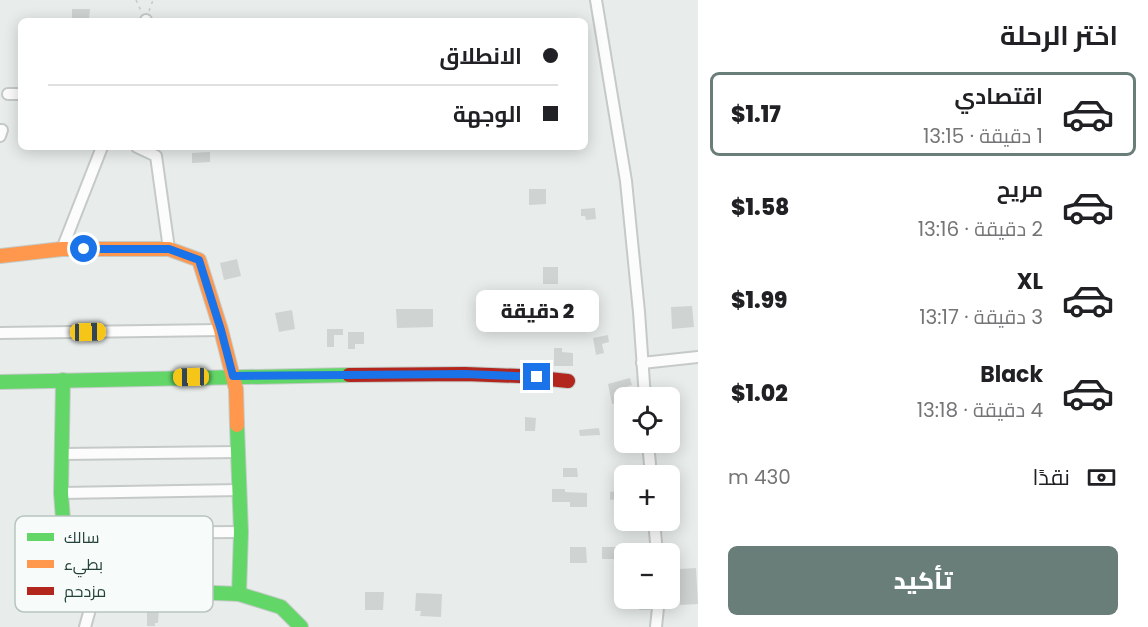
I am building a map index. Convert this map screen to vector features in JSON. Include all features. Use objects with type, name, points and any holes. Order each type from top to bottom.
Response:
[{"type":"street","points":[[596,0],[626,181],[644,387]]},
{"type":"street","points":[[8,94],[18,94]]},
{"type":"street","points":[[0,130],[2,130],[0,136]]},
{"type":"street","points":[[62,249],[101,150]]},
{"type":"street","points":[[143,150],[156,156],[169,249]]},
{"type":"street","points":[[0,256],[62,249],[169,249],[199,260],[221,330],[236,389],[241,532],[239,594]]},
{"type":"street","points":[[0,333],[221,330]]},
{"type":"street","points":[[642,363],[698,357]]},
{"type":"street","points":[[0,382],[233,376],[465,374],[568,381]]},
{"type":"street","points":[[63,380],[61,493],[63,516]]},
{"type":"street","points":[[62,454],[239,452]]},
{"type":"street","points":[[61,493],[240,490]]},
{"type":"street","points":[[213,532],[241,532]]},
{"type":"street","points":[[213,593],[239,594],[281,607],[301,627]]},
{"type":"street","points":[[656,627],[658,609]]},
{"type":"street","points":[[85,627],[89,612]]},
{"type":"path","points":[[136,0],[145,18]]},
{"type":"path","points":[[147,18],[153,0]]},
{"type":"building","points":[[72,9],[90,9],[89,18],[72,18]]},
{"type":"building","points":[[210,152],[210,162],[192,163],[192,153]]},
{"type":"building","points":[[529,189],[546,189],[546,204],[529,205]]},
{"type":"building","points":[[595,208],[596,219],[586,220],[585,216],[581,216],[581,209]]},
{"type":"building","points":[[237,259],[241,276],[224,280],[220,263]]},
{"type":"building","points":[[543,267],[558,267],[558,284],[543,284]]},
{"type":"building","points":[[507,294],[522,294],[522,308],[508,308]]},
{"type":"building","points":[[692,306],[694,327],[672,329],[671,307]]},
{"type":"building","points":[[396,309],[433,309],[433,327],[397,328]]},
{"type":"building","points":[[292,310],[295,329],[279,332],[275,313]]},
{"type":"building","points":[[327,329],[343,329],[343,335],[334,335],[334,347],[327,347]]},
{"type":"building","points":[[348,332],[364,332],[364,344],[355,344],[355,349],[348,349]]},
{"type":"building","points":[[608,335],[609,342],[602,344],[604,353],[596,355],[593,338]]},
{"type":"building","points":[[554,348],[562,348],[562,352],[573,353],[573,366],[554,366]]},
{"type":"building","points":[[630,378],[632,385],[614,387],[614,404],[612,404],[608,384]]},
{"type":"building","points":[[525,417],[536,418],[535,431],[525,431]]},
{"type":"building","points":[[599,428],[600,435],[580,436],[579,430]]},
{"type":"building","points":[[563,468],[577,468],[578,477],[563,477]]},
{"type":"building","points":[[552,489],[587,493],[587,507],[570,507],[570,502],[552,502]]},
{"type":"building","points":[[614,491],[614,499],[610,500],[610,492]]},
{"type":"building","points":[[570,547],[586,547],[587,563],[570,563]]},
{"type":"building","points":[[602,547],[614,547],[614,559],[602,559]]},
{"type":"building","points":[[696,568],[698,604],[680,605],[680,569]]},
{"type":"building","points":[[365,592],[384,592],[383,610],[365,610]]},
{"type":"building","points":[[416,593],[442,594],[441,617],[420,616],[421,611],[415,611]]},
{"type":"building","points":[[147,612],[159,612],[158,623],[155,623],[155,626],[147,626]]},
{"type":"traffic: fast","points":[[0,382],[349,375]]},
{"type":"traffic: fast","points":[[63,380],[63,516]]},
{"type":"traffic: fast","points":[[237,425],[241,532],[239,594]]},
{"type":"traffic: fast","points":[[213,593],[239,594],[281,607],[301,627]]},
{"type":"traffic: slow","points":[[0,256],[62,249],[169,249],[199,260],[221,330],[236,389],[237,425]]},
{"type":"traffic: jam","points":[[349,375],[465,374],[568,381]]},
{"type":"route","points":[[84,249],[169,249],[199,260],[233,376],[465,374],[537,377]]}]
